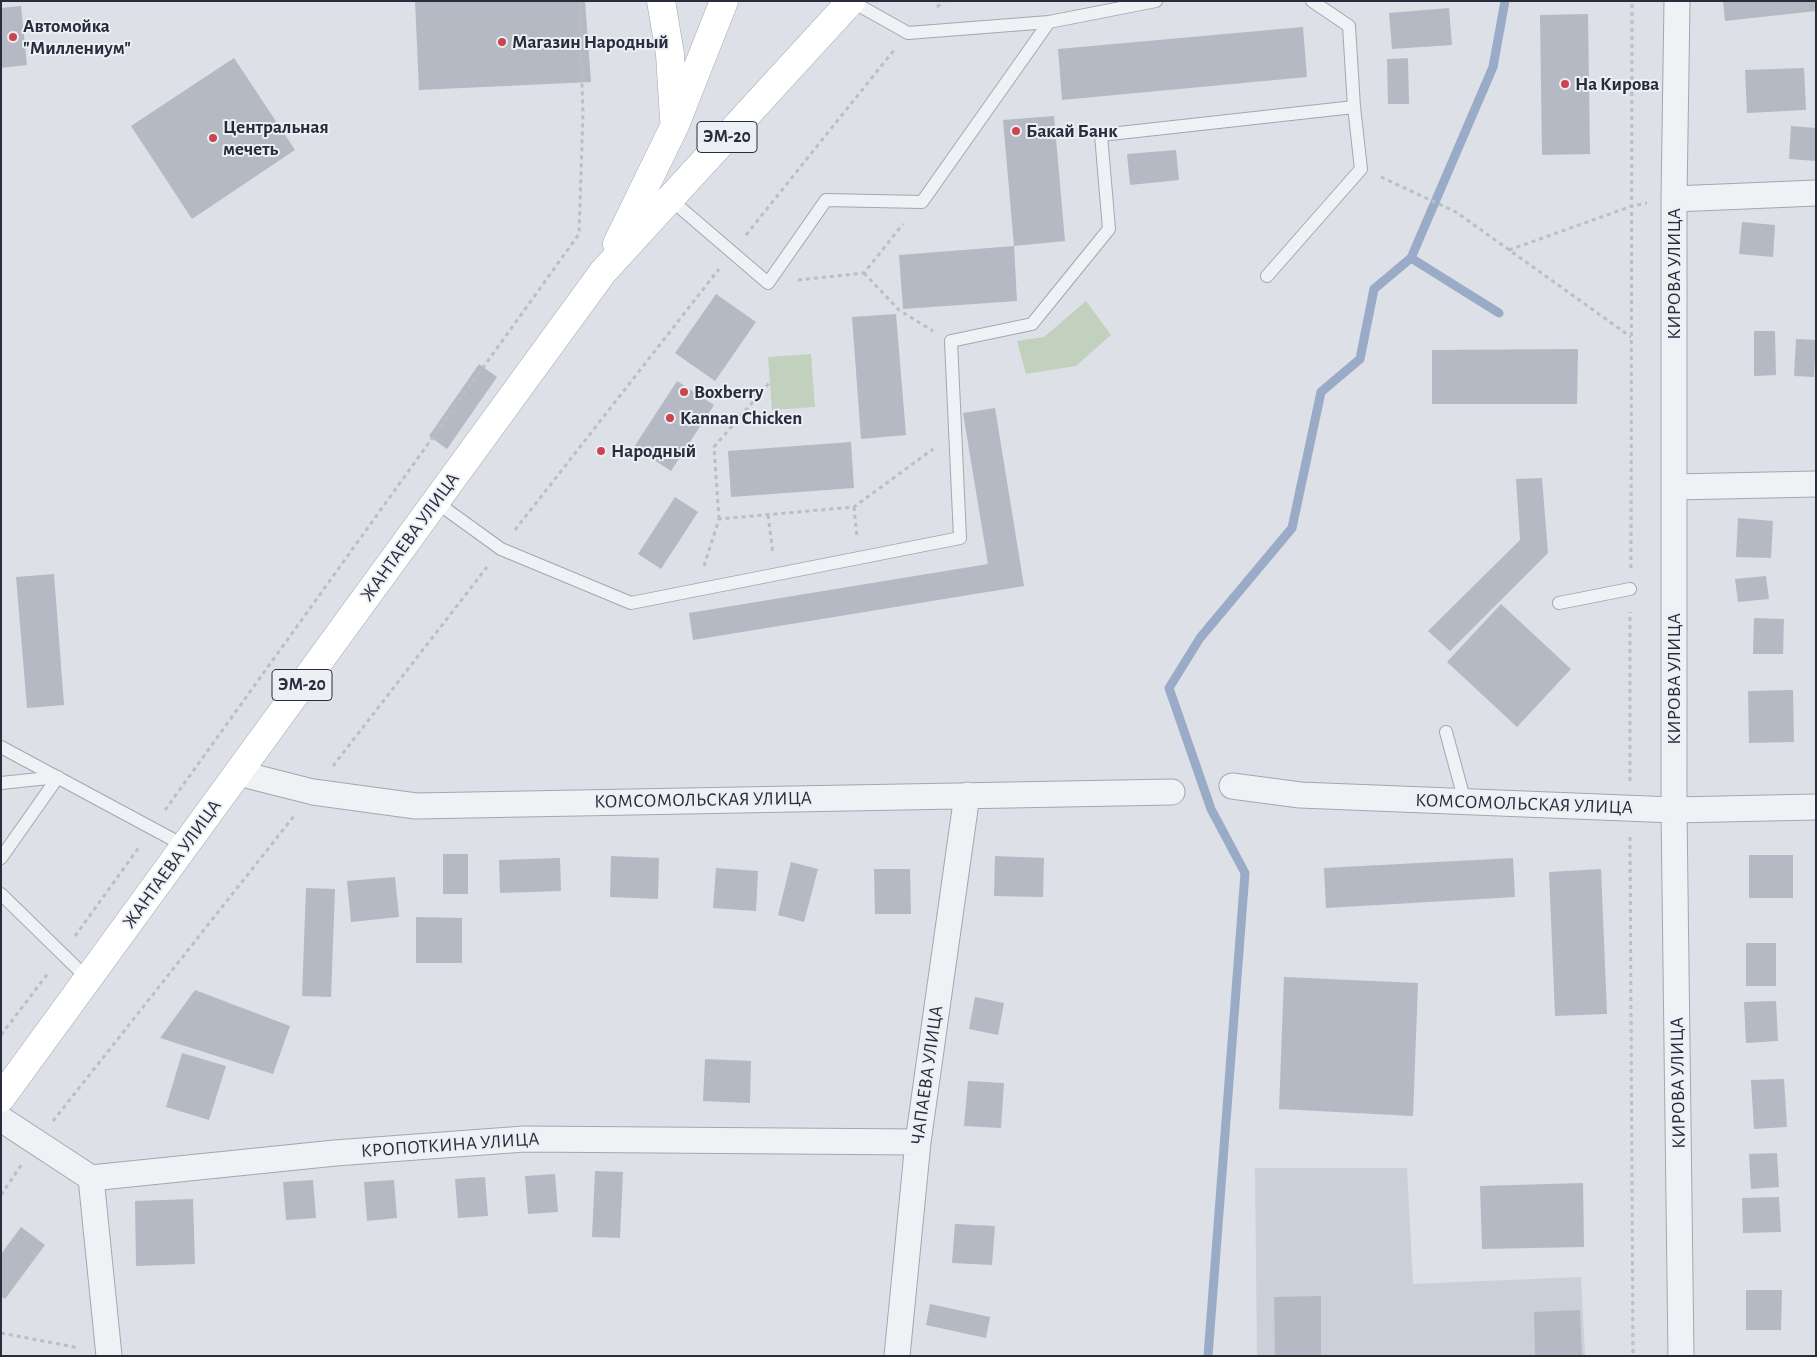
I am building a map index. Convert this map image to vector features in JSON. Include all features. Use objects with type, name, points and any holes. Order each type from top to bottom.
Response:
[{"type":"main road","points":[[661,1],[670,54],[675,125]]},
{"type":"main road","name":"ЭМ-20","points":[[603,272],[675,125],[724,1]]},
{"type":"main road","name":"ЖАНТАЕВА УЛИЦА","points":[[1,1098],[603,272],[851,1]]},
{"type":"street","name":"КИРОВА УЛИЦА","points":[[1677,1],[1674,198],[1674,810],[1681,1356]]},
{"type":"street","points":[[1674,198],[1816,193]]},
{"type":"street","points":[[1674,487],[1816,484]]},
{"type":"street","name":"КОМСОМОЛЬСКАЯ УЛИЦА","points":[[238,773],[313,792],[416,806],[1172,792]]},
{"type":"street","name":"КОМСОМОЛЬСКАЯ УЛИЦА","points":[[1232,786],[1300,795],[1674,810],[1816,807]]},
{"type":"street","name":"ЧАПАЕВА УЛИЦА","points":[[897,1356],[918,1142],[967,795]]},
{"type":"street","points":[[1,1119],[91,1178],[114,1355]]},
{"type":"street","name":"КРОПОТКИНА УЛИЦА","points":[[91,1178],[334,1153],[524,1139],[918,1142]]},
{"type":"lane","points":[[851,1],[908,32],[1049,22],[1156,1]]},
{"type":"lane","points":[[1267,276],[1362,169],[1354,107],[1349,26],[1312,1]]},
{"type":"lane","points":[[670,199],[768,283],[826,200],[922,202],[1049,22]]},
{"type":"lane","points":[[436,502],[501,549],[631,604],[960,538],[951,341],[1032,324],[1110,229],[1101,135],[1354,107]]},
{"type":"lane","points":[[1559,603],[1630,589]]},
{"type":"lane","points":[[1446,732],[1466,802]]},
{"type":"lane","points":[[1,747],[185,846]]},
{"type":"lane","points":[[1,782],[58,777]]},
{"type":"lane","points":[[1,858],[58,777]]},
{"type":"lane","points":[[1,894],[61,955],[88,979]]},
{"type":"path","points":[[1,1035],[153,828],[579,234],[583,113],[580,1]]},
{"type":"path","points":[[1,1195],[36,1142],[313,792],[732,252],[908,32],[944,1]]},
{"type":"path","points":[[1632,1],[1630,808],[1633,1356]]},
{"type":"path","points":[[1362,169],[1456,212],[1631,337]]},
{"type":"path","points":[[1509,250],[1632,206],[1674,198]]},
{"type":"path","points":[[768,283],[864,274],[922,202]]},
{"type":"path","points":[[864,274],[899,310],[951,341]]},
{"type":"path","points":[[696,591],[720,519],[714,447],[770,382]]},
{"type":"path","points":[[720,519],[854,507],[956,432]]},
{"type":"path","points":[[854,507],[858,558]]},
{"type":"path","points":[[768,515],[776,574]]},
{"type":"path","points":[[1,1333],[114,1355]]},
{"type":"shaded area","points":[[1255,1168],[1407,1168],[1413,1284],[1581,1277],[1585,1356],[1257,1356]]},
{"type":"green space","points":[[1086,301],[1111,335],[1076,366],[1026,374],[1017,341],[1044,337]]},
{"type":"green space","points":[[811,354],[815,407],[772,410],[768,357]]},
{"type":"building","name":"Магазин Народный","points":[[415,1],[585,1],[591,82],[419,90]]},
{"type":"building","points":[[1723,1],[1816,1],[1816,11],[1725,21]]},
{"type":"building","name":"Автомойка \"Миллениум\"","points":[[21,6],[27,65],[1,68],[1,8]]},
{"type":"building","points":[[1449,8],[1452,45],[1392,49],[1389,13]]},
{"type":"building","name":"На Кирова","points":[[1588,14],[1590,154],[1542,155],[1540,15]]},
{"type":"building","points":[[1303,27],[1307,77],[1062,100],[1058,49]]},
{"type":"building","name":"Центральная мечеть","points":[[234,58],[295,150],[192,219],[131,126]]},
{"type":"building","points":[[1408,58],[1409,104],[1388,104],[1387,59]]},
{"type":"building","points":[[1804,68],[1806,110],[1747,113],[1745,70]]},
{"type":"building","points":[[1054,116],[1065,241],[1014,246],[1003,120]]},
{"type":"building","points":[[1791,126],[1816,128],[1816,161],[1789,159]]},
{"type":"building","points":[[1176,150],[1179,180],[1130,185],[1127,154]]},
{"type":"building","points":[[1742,222],[1775,225],[1773,257],[1739,254]]},
{"type":"building","points":[[1014,246],[1017,301],[903,309],[899,255]]},
{"type":"building","points":[[716,294],[756,322],[715,381],[675,353]]},
{"type":"building","points":[[896,314],[906,435],[861,439],[852,317]]},
{"type":"building","points":[[1754,331],[1775,331],[1776,375],[1754,376]]},
{"type":"building","points":[[1796,339],[1816,340],[1814,377],[1794,376]]},
{"type":"building","points":[[1578,349],[1577,404],[1432,404],[1432,350]]},
{"type":"building","points":[[479,364],[497,377],[447,449],[429,436]]},
{"type":"building","points":[[677,381],[714,405],[671,471],[634,447]]},
{"type":"building","points":[[995,408],[1024,586],[693,640],[689,613],[988,564],[963,413]]},
{"type":"building","points":[[851,442],[854,488],[731,497],[728,451]]},
{"type":"building","points":[[1542,478],[1548,553],[1450,651],[1428,631],[1520,540],[1516,479]]},
{"type":"building","points":[[675,497],[698,512],[661,569],[638,554]]},
{"type":"building","points":[[1738,518],[1773,521],[1771,558],[1736,557]]},
{"type":"building","points":[[54,574],[64,705],[27,708],[16,577]]},
{"type":"building","points":[[1766,576],[1769,599],[1738,602],[1735,579]]},
{"type":"building","points":[[1501,604],[1571,669],[1517,727],[1447,662]]},
{"type":"building","points":[[1754,618],[1784,619],[1783,654],[1753,654]]},
{"type":"building","points":[[1793,690],[1794,742],[1749,743],[1748,691]]},
{"type":"building","points":[[443,854],[468,854],[468,894],[443,894]]},
{"type":"building","points":[[1749,855],[1793,855],[1793,898],[1749,898]]},
{"type":"building","points":[[611,856],[659,858],[658,899],[610,897]]},
{"type":"building","points":[[995,856],[1044,858],[1043,897],[994,896]]},
{"type":"building","points":[[560,858],[561,891],[500,893],[499,860]]},
{"type":"building","points":[[1513,858],[1515,897],[1326,908],[1324,868]]},
{"type":"building","points":[[791,862],[818,869],[804,922],[778,915]]},
{"type":"building","points":[[716,868],[758,871],[756,911],[713,908]]},
{"type":"building","points":[[874,869],[910,869],[911,914],[875,914]]},
{"type":"building","points":[[1601,869],[1607,1014],[1555,1016],[1549,872]]},
{"type":"building","points":[[395,877],[399,917],[351,922],[347,881]]},
{"type":"building","points":[[306,888],[335,889],[331,997],[302,996]]},
{"type":"building","points":[[416,917],[462,918],[462,963],[416,963]]},
{"type":"building","points":[[1746,943],[1776,943],[1776,986],[1746,986]]},
{"type":"building","points":[[1284,977],[1418,983],[1413,1116],[1279,1109]]},
{"type":"building","points":[[195,990],[290,1026],[273,1074],[160,1038]]},
{"type":"building","points":[[975,997],[1004,1003],[998,1035],[969,1029]]},
{"type":"building","points":[[1776,1001],[1778,1041],[1746,1043],[1744,1002]]},
{"type":"building","points":[[182,1053],[226,1066],[209,1120],[166,1107]]},
{"type":"building","points":[[705,1059],[751,1061],[750,1103],[703,1101]]},
{"type":"building","points":[[1784,1079],[1787,1127],[1754,1129],[1751,1080]]},
{"type":"building","points":[[968,1081],[1004,1083],[1001,1128],[964,1126]]},
{"type":"building","points":[[1777,1153],[1779,1187],[1751,1189],[1749,1154]]},
{"type":"building","points":[[595,1171],[623,1172],[620,1238],[592,1237]]},
{"type":"building","points":[[555,1174],[558,1212],[528,1214],[525,1176]]},
{"type":"building","points":[[485,1177],[488,1216],[458,1218],[455,1179]]},
{"type":"building","points":[[313,1180],[316,1218],[286,1220],[283,1182]]},
{"type":"building","points":[[394,1180],[397,1218],[367,1221],[364,1182]]},
{"type":"building","points":[[1583,1183],[1584,1247],[1482,1249],[1480,1186]]},
{"type":"building","points":[[1779,1197],[1781,1232],[1743,1233],[1742,1198]]},
{"type":"building","points":[[193,1199],[195,1264],[136,1266],[135,1201]]},
{"type":"building","points":[[955,1224],[995,1226],[992,1265],[952,1263]]},
{"type":"building","points":[[21,1227],[45,1245],[5,1299],[1,1296],[1,1254]]},
{"type":"building","points":[[1746,1290],[1782,1290],[1781,1330],[1746,1330]]},
{"type":"building","points":[[1321,1296],[1321,1356],[1275,1356],[1274,1297]]},
{"type":"building","points":[[930,1304],[990,1317],[986,1338],[926,1325]]},
{"type":"building","points":[[1580,1310],[1582,1356],[1535,1356],[1534,1312]]},
{"type":"waterway","points":[[1208,1356],[1245,873],[1211,809],[1169,688],[1200,638],[1292,528],[1321,392],[1360,359],[1374,289],[1411,258],[1493,67],[1505,1]]},
{"type":"waterway","points":[[1411,258],[1499,313]]},
{"type":"place","name":"Автомойка \"Миллениум\"","points":[[13,37]]},
{"type":"place","name":"Магазин Народный","points":[[502,42]]},
{"type":"place","name":"На Кирова","points":[[1565,84]]},
{"type":"place","name":"Бакай Банк","points":[[1016,131]]},
{"type":"place","name":"Центральная мечеть","points":[[213,138]]},
{"type":"place","name":"Boxberry","points":[[684,392]]},
{"type":"place","name":"Kannan Chicken","points":[[670,418]]},
{"type":"place","name":"Народный","points":[[601,451]]}]
